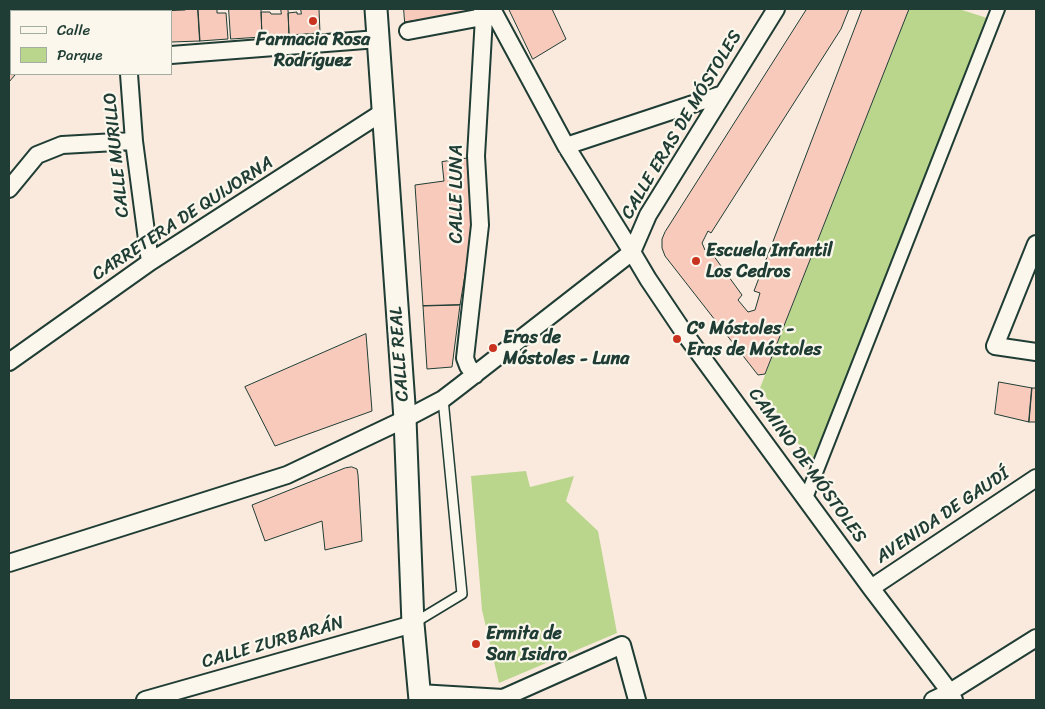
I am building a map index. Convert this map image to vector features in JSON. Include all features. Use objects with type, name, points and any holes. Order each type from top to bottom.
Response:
[{"type":"street","name":"CALLE REAL","points":[[376,9],[404,419],[413,624],[419,697]]},
{"type":"street","name":"CALLE ERAS DE MÓSTOLES","points":[[9,563],[287,475],[443,399],[632,252],[648,215],[776,9]]},
{"type":"street","points":[[806,498],[998,9]]},
{"type":"street","points":[[408,31],[488,12]]},
{"type":"street","name":"CAMINO DE MÓSTOLES","points":[[488,12],[566,146],[648,279],[871,588],[952,696]]},
{"type":"street","name":"CALLE LUNA","points":[[476,375],[468,366],[465,358],[480,226],[476,156],[488,12]]},
{"type":"street","points":[[172,55],[378,39]]},
{"type":"street","name":"CALLE MURILLO","points":[[129,75],[134,141],[150,262]]},
{"type":"street","points":[[566,146],[724,94]]},
{"type":"street","name":"CARRETERA DE QUIJORNA","points":[[9,362],[150,262],[383,112]]},
{"type":"street","points":[[9,189],[37,155],[62,145],[134,141]]},
{"type":"street","points":[[1036,244],[995,346],[1036,352]]},
{"type":"street","name":"AVENIDA DE GAUDÍ","points":[[871,588],[1036,478]]},
{"type":"street","name":"CALLE ZURBARÁN","points":[[145,700],[413,624]]},
{"type":"street","points":[[933,700],[952,696],[1036,638]]},
{"type":"street","points":[[419,697],[503,699],[622,645],[637,700]]},
{"type":"lane","points":[[413,624],[462,594],[443,399]]},
{"type":"green space","points":[[909,9],[959,9],[987,18],[813,465],[760,388]]},
{"type":"green space","points":[[526,471],[530,487],[574,476],[566,501],[598,531],[617,633],[499,683],[482,610],[471,476]]},
{"type":"building","points":[[198,9],[200,41],[172,42],[172,11]]},
{"type":"building","points":[[198,9],[217,9],[217,13],[226,13],[228,39],[200,41]]},
{"type":"building","points":[[229,9],[261,9],[262,37],[231,39]]},
{"type":"building","points":[[281,9],[288,9],[289,35],[262,37],[261,12],[281,14]]},
{"type":"building","points":[[301,9],[319,9],[320,33],[289,35],[288,13],[297,12],[297,14],[301,14]]},
{"type":"building","points":[[404,9],[473,9],[474,12],[405,22]]},
{"type":"building","points":[[509,9],[552,9],[566,39],[533,59]]},
{"type":"building","points":[[807,9],[849,9],[841,29],[711,233],[708,231],[702,243],[705,250],[708,248],[742,295],[738,300],[748,312],[755,310],[760,293],[754,291],[862,9],[909,9],[765,374],[758,375],[665,256],[662,248],[662,239]]},
{"type":"building","points":[[9,40],[10,70],[9,68]]},
{"type":"building","points":[[9,68],[10,75],[15,75],[9,82]]},
{"type":"building","points":[[470,158],[472,232],[460,305],[423,306],[415,185],[444,181],[442,162]]},
{"type":"building","points":[[460,305],[452,367],[427,369],[423,306]]},
{"type":"building","points":[[366,334],[372,411],[275,446],[245,387]]},
{"type":"building","points":[[999,382],[1032,388],[1029,422],[995,414]]},
{"type":"building","points":[[1032,388],[1036,388],[1036,422],[1029,422]]},
{"type":"building","points":[[352,467],[357,469],[358,475],[362,541],[325,550],[322,521],[265,541],[252,505],[345,468]]},
{"type":"place","name":"Farmacia Rosa Rodríguez","points":[[313,21]]},
{"type":"place","name":"Escuela Infantil Los Cedros","points":[[696,261]]},
{"type":"place","name":"Cº Móstoles - Eras de Móstoles","points":[[677,339]]},
{"type":"place","name":"Eras de Móstoles - Luna","points":[[493,348]]},
{"type":"place","name":"Ermita de San Isidro","points":[[476,644]]}]
